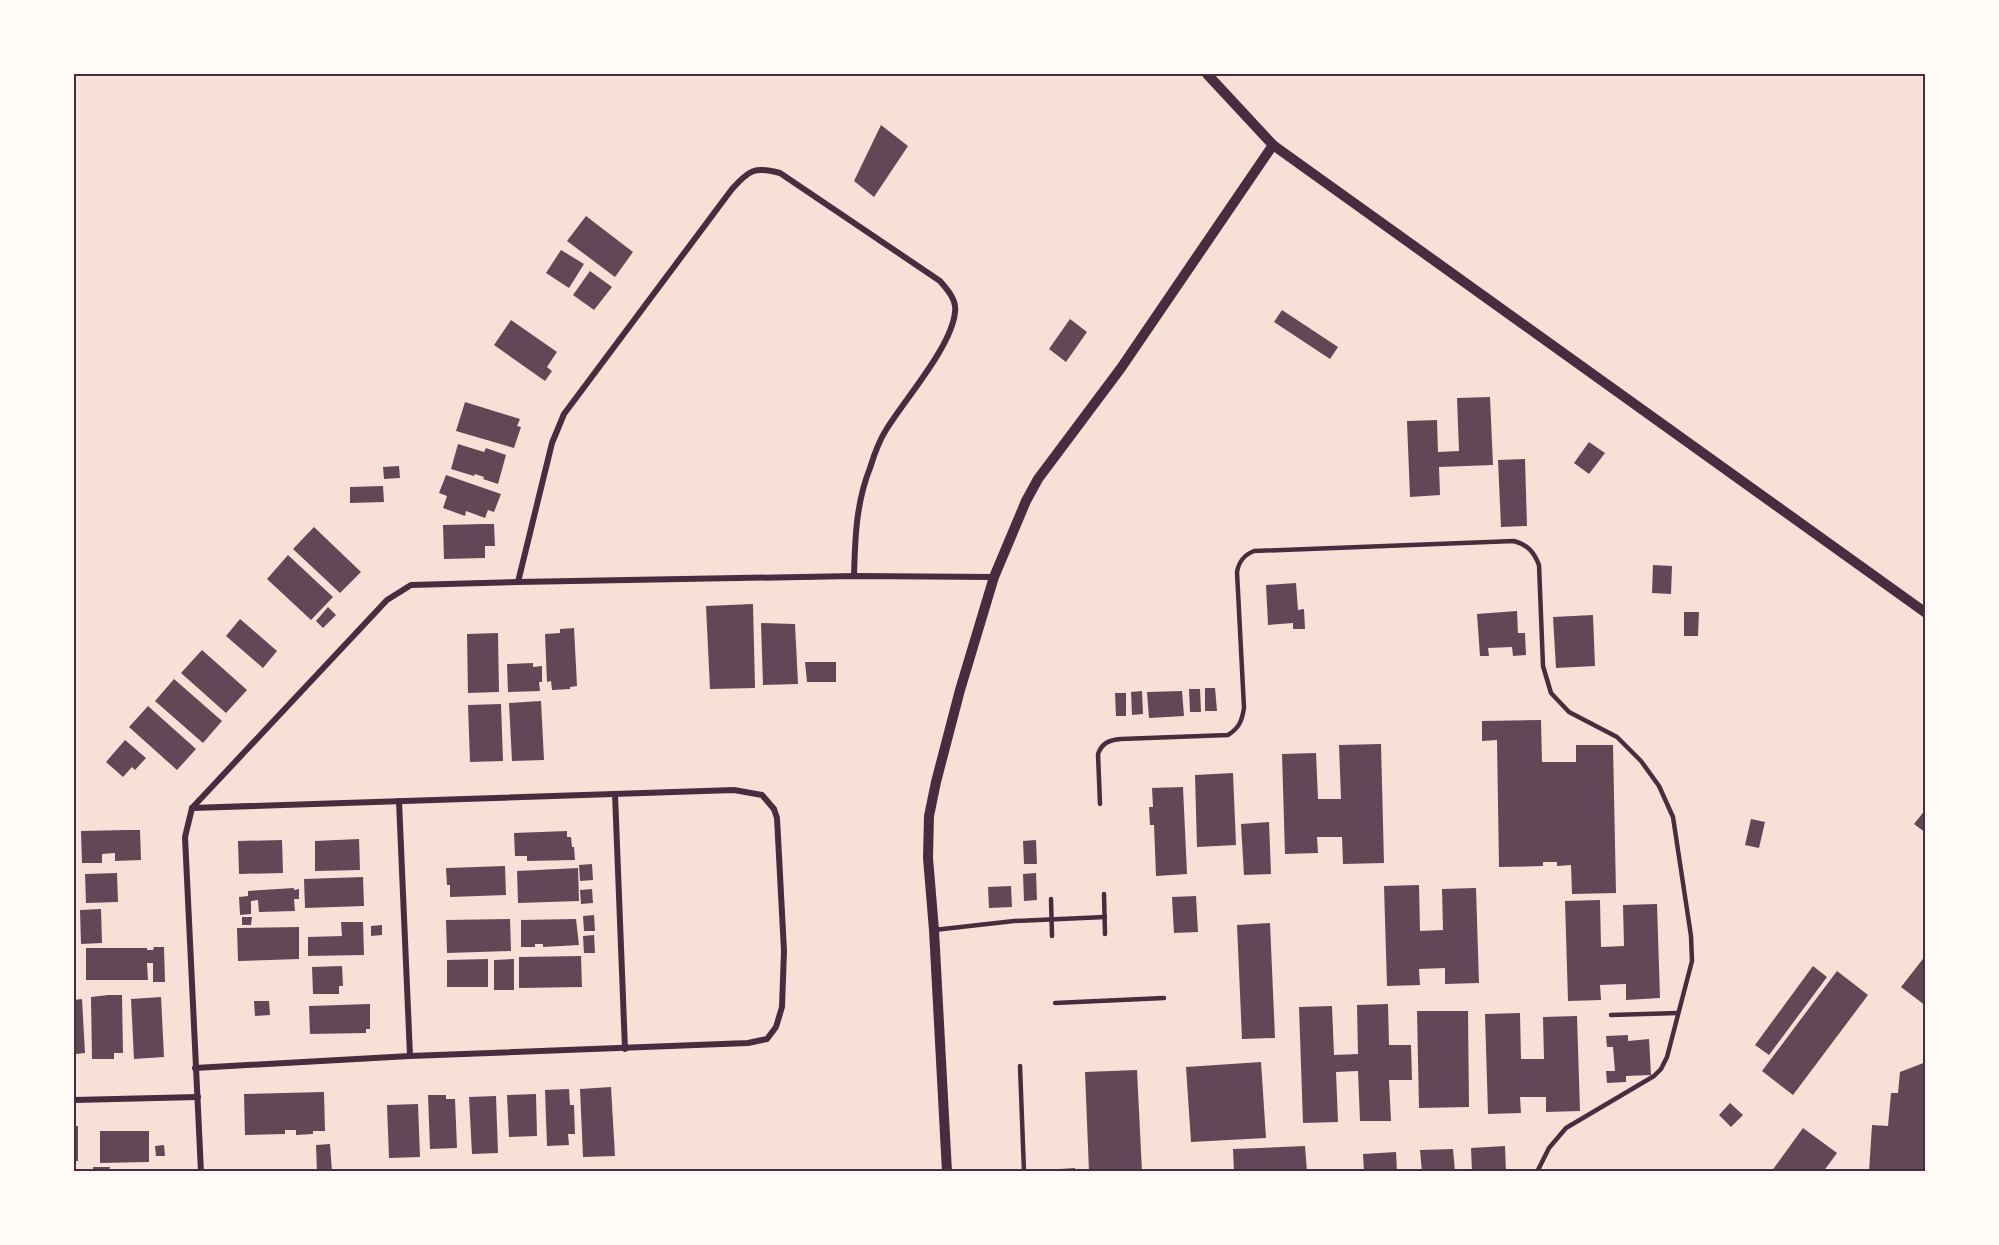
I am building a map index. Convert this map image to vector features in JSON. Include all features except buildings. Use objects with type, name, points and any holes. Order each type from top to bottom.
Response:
[{"type":"street","points":[[1207,74],[1273,145],[1926,613]]},
{"type":"street","points":[[947,1172],[928,858],[929,816],[960,690],[994,578],[1026,501],[1038,479],[1121,368],[1273,145]]},
{"type":"street","points":[[518,582],[552,443],[564,414],[732,189],[745,175],[762,168],[780,173],[940,280],[951,294],[956,310],[950,335],[885,432],[869,469],[856,525],[854,576]]},
{"type":"street","points":[[201,1172],[185,837],[192,808],[387,600],[411,585],[854,576],[994,578]]},
{"type":"street","points":[[192,808],[734,790],[762,795],[774,809],[777,819],[784,951],[783,1007],[776,1027],[767,1039],[748,1043],[410,1056],[195,1068]]},
{"type":"street","points":[[615,794],[625,1049]]},
{"type":"street","points":[[399,801],[410,1056]]},
{"type":"street","points":[[74,1100],[198,1097]]},
{"type":"lane","points":[[1100,804],[1098,754],[1100,748],[1106,743],[1121,739],[1228,735],[1236,730],[1242,720],[1244,708],[1237,572],[1242,559],[1247,554],[1254,551],[1514,541],[1524,544],[1534,553],[1539,565],[1543,666],[1551,693],[1569,712],[1617,737],[1641,761],[1659,786],[1673,817],[1691,936],[1692,961],[1667,1057],[1661,1069],[1654,1076],[1566,1128],[1549,1148],[1537,1172]]},
{"type":"lane","points":[[1104,894],[1105,934]]},
{"type":"lane","points":[[1051,899],[1052,936]]},
{"type":"lane","points":[[934,930],[1014,921],[1105,916]]},
{"type":"lane","points":[[1055,1003],[1164,998]]},
{"type":"lane","points":[[1611,1015],[1678,1013]]},
{"type":"lane","points":[[1020,1066],[1024,1172]]}]
